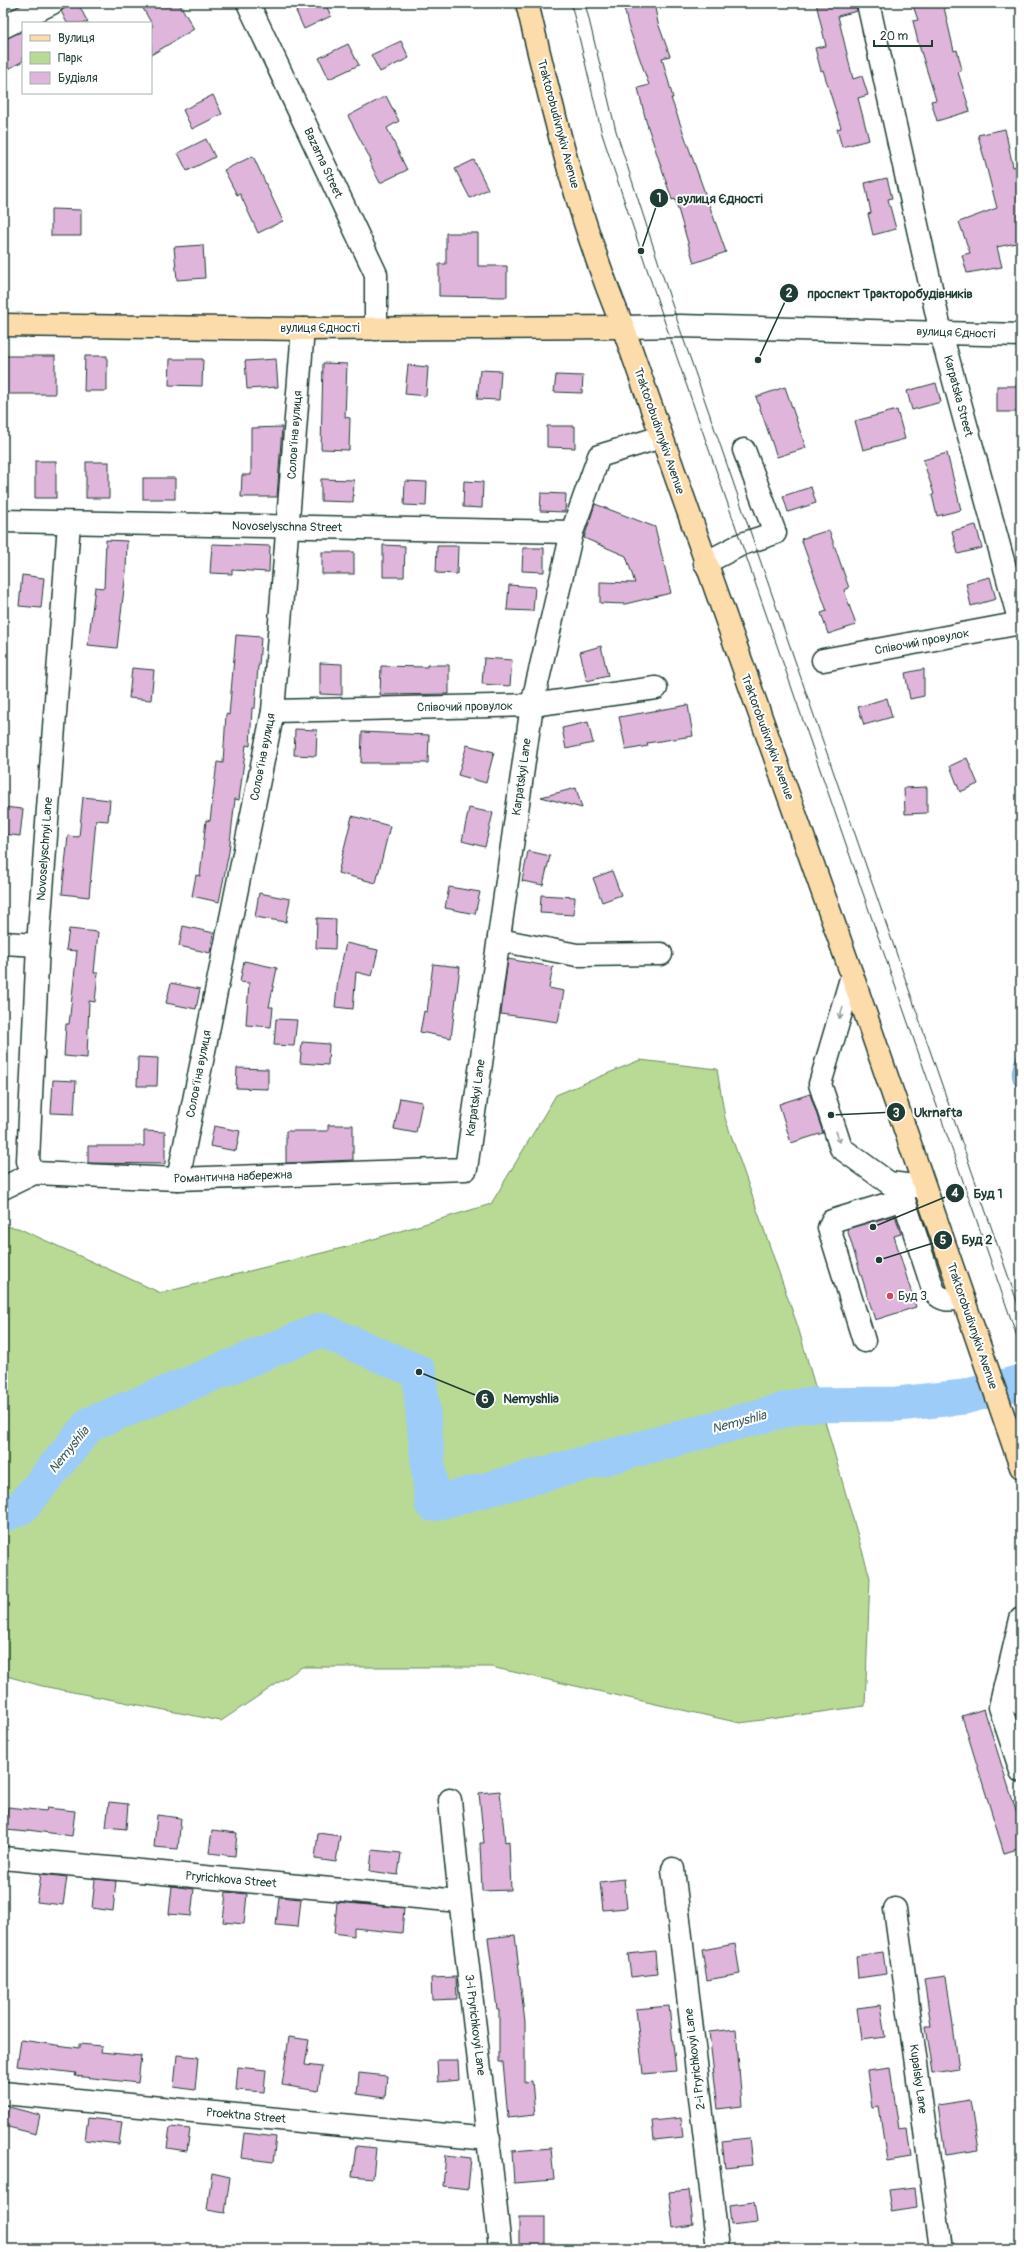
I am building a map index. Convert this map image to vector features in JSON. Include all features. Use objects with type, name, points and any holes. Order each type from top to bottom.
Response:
[{"type":"main road","name":"Traktorobudivnykiv Avenue","points":[[527,3],[561,143],[606,288],[623,327],[660,437],[852,975],[1021,1466]]},
{"type":"main road","name":"вулиця Єдності","points":[[3,325],[303,329],[623,327]]},
{"type":"street","points":[[3,27],[52,3]]},
{"type":"street","name":"Bazarna Street","points":[[248,3],[376,274],[376,329]]},
{"type":"street","name":"Karpatska Street","points":[[868,3],[941,333],[1021,623]]},
{"type":"street","name":"вулиця Єдності","points":[[623,327],[685,326],[1021,335]]},
{"type":"street","name":"Солов'їна вулиця","points":[[178,1179],[273,711],[289,527],[303,329]]},
{"type":"street","name":"Karpatskyi Lane","points":[[466,1169],[532,706],[572,532],[599,456],[660,437]]},
{"type":"street","points":[[705,563],[742,544],[775,533],[744,450]]},
{"type":"street","name":"Novoselyschna Street","points":[[3,521],[572,532]]},
{"type":"street","name":"Novoselyschnyi Lane","points":[[34,1173],[28,1161],[38,945],[69,523]]},
{"type":"street","name":"Співочий провулок","points":[[823,660],[1021,623]]},
{"type":"street","name":"Співочий провулок","points":[[273,711],[532,706],[656,688]]},
{"type":"street","points":[[499,940],[577,955],[661,954]]},
{"type":"street","points":[[3,943],[38,945]]},
{"type":"street","points":[[852,975],[820,1084],[841,1148],[901,1191],[934,1292],[939,1298],[947,1300],[962,1298]]},
{"type":"street","name":"Романтична набережна","points":[[3,1188],[34,1173],[178,1179],[466,1169]]},
{"type":"street","points":[[864,1341],[830,1228],[832,1221],[901,1191],[924,1187]]},
{"type":"street","points":[[1021,1619],[1015,1656],[1000,1707],[1021,1771]]},
{"type":"street","points":[[1015,1656],[1021,1704]]},
{"type":"street","name":"3-i Pryrichkovyi Lane","points":[[450,1800],[459,1901],[489,2139],[500,2249]]},
{"type":"street","name":"Pryrichkova Street","points":[[3,1858],[459,1901]]},
{"type":"street","name":"2-i Pryrichkovyi Lane","points":[[673,1869],[718,2249]]},
{"type":"street","name":"Kupalsky Lane","points":[[895,1910],[941,2249]]},
{"type":"street","name":"Proektna Street","points":[[3,2093],[489,2139]]},
{"type":"green space","points":[[640,1060],[717,1069],[725,1118],[798,1327],[870,1578],[865,1706],[740,1723],[491,1667],[302,1667],[221,1721],[42,1686],[3,1675],[3,1226],[18,1228],[161,1293],[350,1246],[491,1204],[556,1095]]},
{"type":"water","points":[[1021,1047],[1021,1093],[1014,1081],[1013,1071]]},
{"type":"building","points":[[73,3],[78,3],[88,22],[66,22],[61,11]]},
{"type":"building","points":[[140,3],[179,3],[194,29],[152,54],[153,26]]},
{"type":"building","points":[[313,3],[325,3],[331,16],[304,29],[296,11]]},
{"type":"building","points":[[623,3],[654,3],[658,23],[670,56],[662,58],[673,98],[671,98],[726,252],[694,263],[675,199],[672,200],[646,121],[638,88],[649,85],[628,25]]},
{"type":"building","points":[[816,3],[856,3],[857,11],[838,16],[853,79],[862,76],[868,95],[858,98],[869,140],[842,147],[837,129],[841,128],[823,70],[821,71],[815,48],[826,46]]},
{"type":"building","points":[[912,3],[943,3],[954,51],[957,50],[962,70],[958,72],[970,111],[937,121],[931,101],[936,100],[918,42],[913,21],[918,20]]},
{"type":"building","points":[[22,31],[22,62],[3,72],[3,39]]},
{"type":"building","points":[[401,41],[409,58],[380,72],[371,55]]},
{"type":"building","points":[[348,44],[359,65],[329,79],[319,58]]},
{"type":"building","points":[[213,95],[222,114],[192,129],[183,110]]},
{"type":"building","points":[[386,96],[399,121],[387,128],[407,170],[380,183],[369,161],[371,160],[348,116]]},
{"type":"building","points":[[1005,129],[1013,167],[1018,166],[1021,177],[1021,242],[997,247],[1002,267],[967,273],[962,255],[970,253],[959,222],[997,208],[978,135]]},
{"type":"building","points":[[206,139],[215,157],[187,171],[178,153]]},
{"type":"building","points":[[253,156],[283,221],[258,233],[240,194],[237,195],[224,170]]},
{"type":"building","points":[[474,160],[488,189],[470,198],[455,169]]},
{"type":"building","points":[[887,178],[892,198],[888,199],[896,229],[873,235],[868,214],[871,213],[865,183]]},
{"type":"building","points":[[51,209],[81,210],[81,236],[51,236]]},
{"type":"building","points":[[446,233],[478,233],[478,266],[507,266],[507,297],[439,296],[439,264],[446,264]]},
{"type":"building","points":[[203,245],[205,278],[177,280],[174,247]]},
{"type":"building","points":[[3,356],[55,356],[55,394],[3,394]]},
{"type":"building","points":[[85,356],[107,356],[107,391],[84,391]]},
{"type":"building","points":[[170,359],[203,359],[202,386],[169,385]]},
{"type":"building","points":[[276,359],[278,387],[247,389],[245,361]]},
{"type":"building","points":[[323,363],[347,364],[345,417],[350,418],[349,450],[321,449]]},
{"type":"building","points":[[408,365],[428,367],[426,396],[405,394]]},
{"type":"building","points":[[480,370],[501,371],[499,400],[477,399]]},
{"type":"building","points":[[556,375],[583,376],[582,393],[554,392]]},
{"type":"building","points":[[936,383],[941,402],[912,410],[907,391]]},
{"type":"building","points":[[997,386],[1021,386],[1021,412],[997,412]]},
{"type":"building","points":[[785,387],[806,448],[777,457],[756,397]]},
{"type":"building","points":[[897,410],[905,439],[863,450],[855,421]]},
{"type":"building","points":[[547,426],[575,426],[575,448],[547,447]]},
{"type":"building","points":[[282,427],[277,497],[241,497],[242,475],[251,475],[251,428]]},
{"type":"building","points":[[947,453],[961,510],[937,516],[932,495],[934,494],[923,460]]},
{"type":"building","points":[[35,461],[56,461],[56,498],[35,498]]},
{"type":"building","points":[[86,462],[109,462],[109,498],[86,498]]},
{"type":"building","points":[[143,478],[175,478],[175,499],[143,499]]},
{"type":"building","points":[[321,479],[354,480],[353,502],[321,501]]},
{"type":"building","points":[[405,481],[427,482],[426,506],[404,505]]},
{"type":"building","points":[[464,481],[483,482],[482,508],[463,507]]},
{"type":"building","points":[[811,487],[816,503],[788,512],[783,496]]},
{"type":"building","points":[[541,493],[566,494],[565,512],[540,511]]},
{"type":"building","points":[[595,504],[655,527],[671,593],[625,604],[600,603],[600,582],[635,583],[626,556],[584,538]]},
{"type":"building","points":[[976,525],[982,548],[958,554],[952,531]]},
{"type":"building","points":[[829,530],[849,588],[844,590],[856,625],[828,634],[821,613],[827,611],[801,539]]},
{"type":"building","points":[[106,540],[127,541],[126,572],[117,648],[88,645],[95,587],[104,588]]},
{"type":"building","points":[[212,544],[270,546],[269,572],[232,570],[232,574],[210,573]]},
{"type":"building","points":[[383,545],[405,546],[404,577],[383,577]]},
{"type":"building","points":[[437,546],[458,546],[457,574],[436,573]]},
{"type":"building","points":[[523,548],[544,548],[544,572],[522,571]]},
{"type":"building","points":[[322,552],[354,552],[354,574],[322,574]]},
{"type":"building","points":[[22,575],[44,578],[41,608],[19,606]]},
{"type":"building","points":[[990,577],[996,599],[971,606],[966,583]]},
{"type":"building","points":[[509,585],[535,587],[533,611],[507,610]]},
{"type":"building","points":[[236,635],[261,637],[255,708],[252,708],[250,746],[246,745],[239,800],[235,799],[229,852],[219,902],[192,896],[196,875],[200,876],[206,820],[210,821],[217,762],[223,763],[226,714],[229,715]]},
{"type":"building","points":[[601,646],[608,676],[587,681],[580,652]]},
{"type":"building","points":[[484,658],[512,660],[510,686],[482,684]]},
{"type":"building","points":[[320,663],[342,664],[342,695],[320,694]]},
{"type":"building","points":[[427,665],[449,665],[449,694],[380,695],[381,666],[427,667]]},
{"type":"building","points":[[132,668],[154,670],[151,700],[129,698]]},
{"type":"building","points":[[924,669],[924,696],[910,699],[905,673]]},
{"type":"building","points":[[887,698],[892,717],[864,725],[858,707]]},
{"type":"building","points":[[688,705],[693,736],[647,743],[648,746],[626,750],[619,717]]},
{"type":"building","points":[[588,722],[593,743],[566,749],[562,728]]},
{"type":"building","points":[[295,729],[317,730],[316,756],[294,755]]},
{"type":"building","points":[[362,732],[429,735],[428,763],[361,763]]},
{"type":"building","points":[[467,745],[494,752],[486,783],[458,775]]},
{"type":"building","points":[[967,758],[978,784],[960,792],[950,766]]},
{"type":"building","points":[[927,787],[927,813],[905,814],[904,788]]},
{"type":"building","points":[[576,788],[582,808],[541,797]]},
{"type":"building","points":[[83,797],[110,800],[108,821],[96,820],[89,897],[62,894],[68,836],[79,837]]},
{"type":"building","points":[[3,807],[23,809],[20,836],[3,834]]},
{"type":"building","points":[[469,808],[493,813],[485,847],[462,841]]},
{"type":"building","points":[[352,816],[390,826],[376,883],[338,873]]},
{"type":"building","points":[[528,851],[550,856],[543,885],[522,881]]},
{"type":"building","points":[[612,871],[621,895],[602,902],[593,878]]},
{"type":"building","points":[[449,887],[480,892],[475,914],[445,908]]},
{"type":"building","points":[[259,893],[290,899],[286,922],[255,917]]},
{"type":"building","points":[[541,895],[575,897],[574,915],[540,913]]},
{"type":"building","points":[[317,918],[336,919],[335,949],[316,948]]},
{"type":"building","points":[[183,926],[214,933],[210,953],[179,946]]},
{"type":"building","points":[[69,929],[98,932],[94,973],[98,973],[95,1002],[89,1001],[87,1058],[64,1056],[66,1024],[69,1024],[77,951],[66,950]]},
{"type":"building","points":[[346,943],[378,950],[372,976],[356,972],[353,1009],[335,1007],[338,979]]},
{"type":"building","points":[[508,959],[553,967],[549,988],[564,991],[558,1022],[501,1014]]},
{"type":"building","points":[[244,961],[277,968],[269,1007],[273,1007],[271,1027],[246,1025],[249,983],[240,982]]},
{"type":"building","points":[[433,964],[460,967],[451,1038],[420,1032],[424,1011],[427,1012]]},
{"type":"building","points":[[171,983],[200,989],[196,1009],[166,1003]]},
{"type":"building","points":[[276,1019],[297,1020],[294,1046],[274,1045]]},
{"type":"building","points":[[302,1042],[329,1044],[328,1065],[300,1063]]},
{"type":"building","points":[[138,1057],[158,1058],[157,1086],[137,1086]]},
{"type":"building","points":[[237,1068],[268,1069],[268,1089],[236,1088]]},
{"type":"building","points":[[53,1080],[76,1081],[74,1114],[51,1113]]},
{"type":"building","points":[[810,1094],[823,1133],[791,1143],[779,1104]]},
{"type":"building","points":[[400,1098],[422,1102],[416,1133],[394,1129]]},
{"type":"building","points":[[328,1125],[353,1125],[353,1160],[286,1163],[286,1131],[328,1131]]},
{"type":"building","points":[[214,1126],[240,1131],[236,1151],[210,1146]]},
{"type":"building","points":[[144,1131],[165,1132],[165,1164],[88,1163],[88,1146],[144,1146]]},
{"type":"building","points":[[895,1215],[901,1234],[894,1236],[916,1307],[875,1320],[847,1229]]},
{"type":"building","points":[[984,1709],[1017,1814],[1021,1813],[1021,1848],[1004,1853],[962,1716]]},
{"type":"building","points":[[500,1791],[505,1842],[509,1841],[511,1890],[482,1891],[480,1843],[484,1843],[479,1793]]},
{"type":"building","points":[[109,1802],[128,1804],[126,1829],[106,1827]]},
{"type":"building","points":[[8,1807],[46,1811],[47,1808],[75,1811],[72,1836],[28,1830],[27,1832],[5,1830]]},
{"type":"building","points":[[157,1815],[181,1818],[178,1849],[154,1847]]},
{"type":"building","points":[[212,1830],[237,1833],[235,1856],[209,1853]]},
{"type":"building","points":[[318,1833],[340,1836],[336,1862],[315,1859]]},
{"type":"building","points":[[372,1850],[401,1853],[398,1875],[370,1871]]},
{"type":"building","points":[[41,1874],[67,1877],[63,1905],[37,1902]]},
{"type":"building","points":[[95,1879],[116,1881],[113,1911],[92,1908]]},
{"type":"building","points":[[624,1879],[627,1908],[603,1910],[600,1882]]},
{"type":"building","points":[[172,1886],[194,1889],[191,1916],[169,1914]]},
{"type":"building","points":[[226,1892],[247,1894],[244,1924],[223,1922]]},
{"type":"building","points":[[279,1897],[301,1899],[298,1927],[276,1925]]},
{"type":"building","points":[[337,1902],[404,1908],[402,1933],[354,1928],[354,1936],[334,1933]]},
{"type":"building","points":[[515,1935],[525,2023],[525,2082],[532,2081],[535,2115],[508,2118],[503,2062],[499,2062],[499,2009],[497,2009],[488,1938]]},
{"type":"building","points":[[735,1944],[740,1974],[707,1980],[702,1950]]},
{"type":"building","points":[[655,1951],[657,1974],[631,1977],[628,1954]]},
{"type":"building","points":[[883,1952],[886,1974],[858,1978],[856,1956]]},
{"type":"building","points":[[946,1976],[959,2069],[933,2073],[926,2026],[931,2026],[924,1979]]},
{"type":"building","points":[[456,1977],[457,1999],[432,2000],[431,1978]]},
{"type":"building","points":[[880,2005],[885,2037],[861,2040],[857,2008]]},
{"type":"building","points":[[669,2006],[676,2071],[643,2074],[636,2009]]},
{"type":"building","points":[[736,2029],[742,2106],[718,2109],[709,2032]]},
{"type":"building","points":[[289,2037],[309,2040],[305,2065],[322,2067],[318,2091],[282,2085]]},
{"type":"building","points":[[21,2040],[79,2048],[79,2044],[102,2046],[101,2052],[141,2056],[138,2083],[75,2076],[76,2073],[17,2066]]},
{"type":"building","points":[[177,2055],[198,2057],[195,2090],[174,2087]]},
{"type":"building","points":[[437,2060],[458,2060],[459,2080],[438,2082]]},
{"type":"building","points":[[238,2067],[266,2070],[264,2092],[236,2090]]},
{"type":"building","points":[[890,2068],[899,2129],[907,2128],[911,2157],[887,2161],[879,2107],[872,2108],[867,2071]]},
{"type":"building","points":[[359,2073],[387,2076],[385,2098],[357,2094]]},
{"type":"building","points":[[971,2100],[979,2150],[945,2155],[938,2105]]},
{"type":"building","points":[[9,2107],[40,2115],[36,2134],[4,2126]]},
{"type":"building","points":[[88,2118],[122,2122],[119,2144],[85,2140]]},
{"type":"building","points":[[681,2118],[683,2137],[654,2140],[652,2121]]},
{"type":"building","points":[[170,2127],[190,2129],[187,2151],[167,2148]]},
{"type":"building","points":[[244,2133],[276,2137],[273,2162],[241,2158]]},
{"type":"building","points":[[749,2138],[752,2165],[725,2168],[722,2141]]},
{"type":"building","points":[[356,2146],[376,2148],[373,2178],[352,2176]]},
{"type":"building","points":[[551,2148],[554,2180],[514,2183],[512,2151]]},
{"type":"building","points":[[446,2155],[471,2158],[468,2189],[443,2186]]},
{"type":"building","points":[[212,2173],[230,2177],[225,2213],[207,2210]]},
{"type":"building","points":[[915,2187],[917,2207],[891,2211],[888,2190]]},
{"type":"building","points":[[689,2190],[693,2225],[673,2228],[669,2192]]},
{"type":"building","points":[[754,2202],[757,2222],[731,2225],[729,2205]]},
{"type":"building","points":[[519,2217],[545,2217],[545,2249],[519,2249]]},
{"type":"waterway","name":"Nemyshlia","points":[[3,1515],[22,1507],[90,1424],[321,1330],[419,1372],[432,1504],[803,1405],[897,1404],[964,1397],[1021,1382]]},
{"type":"tram line","points":[[571,3],[602,134],[666,326],[1021,1348]]},
{"type":"tram line","points":[[585,3],[616,131],[679,326],[1021,1313]]},
{"type":"place","name":"вулиця Єдності","points":[[641,251]]},
{"type":"place","name":"проспект Тракторобудівників","points":[[758,360]]},
{"type":"place","name":"Ukrnafta","points":[[831,1115]]},
{"type":"place","name":"Буд 1","points":[[873,1227]]},
{"type":"place","name":"Буд 2","points":[[879,1260]]},
{"type":"place","name":"Буд 3","points":[[890,1296]]},
{"type":"place","name":"Nemyshlia","points":[[419,1372]]}]
